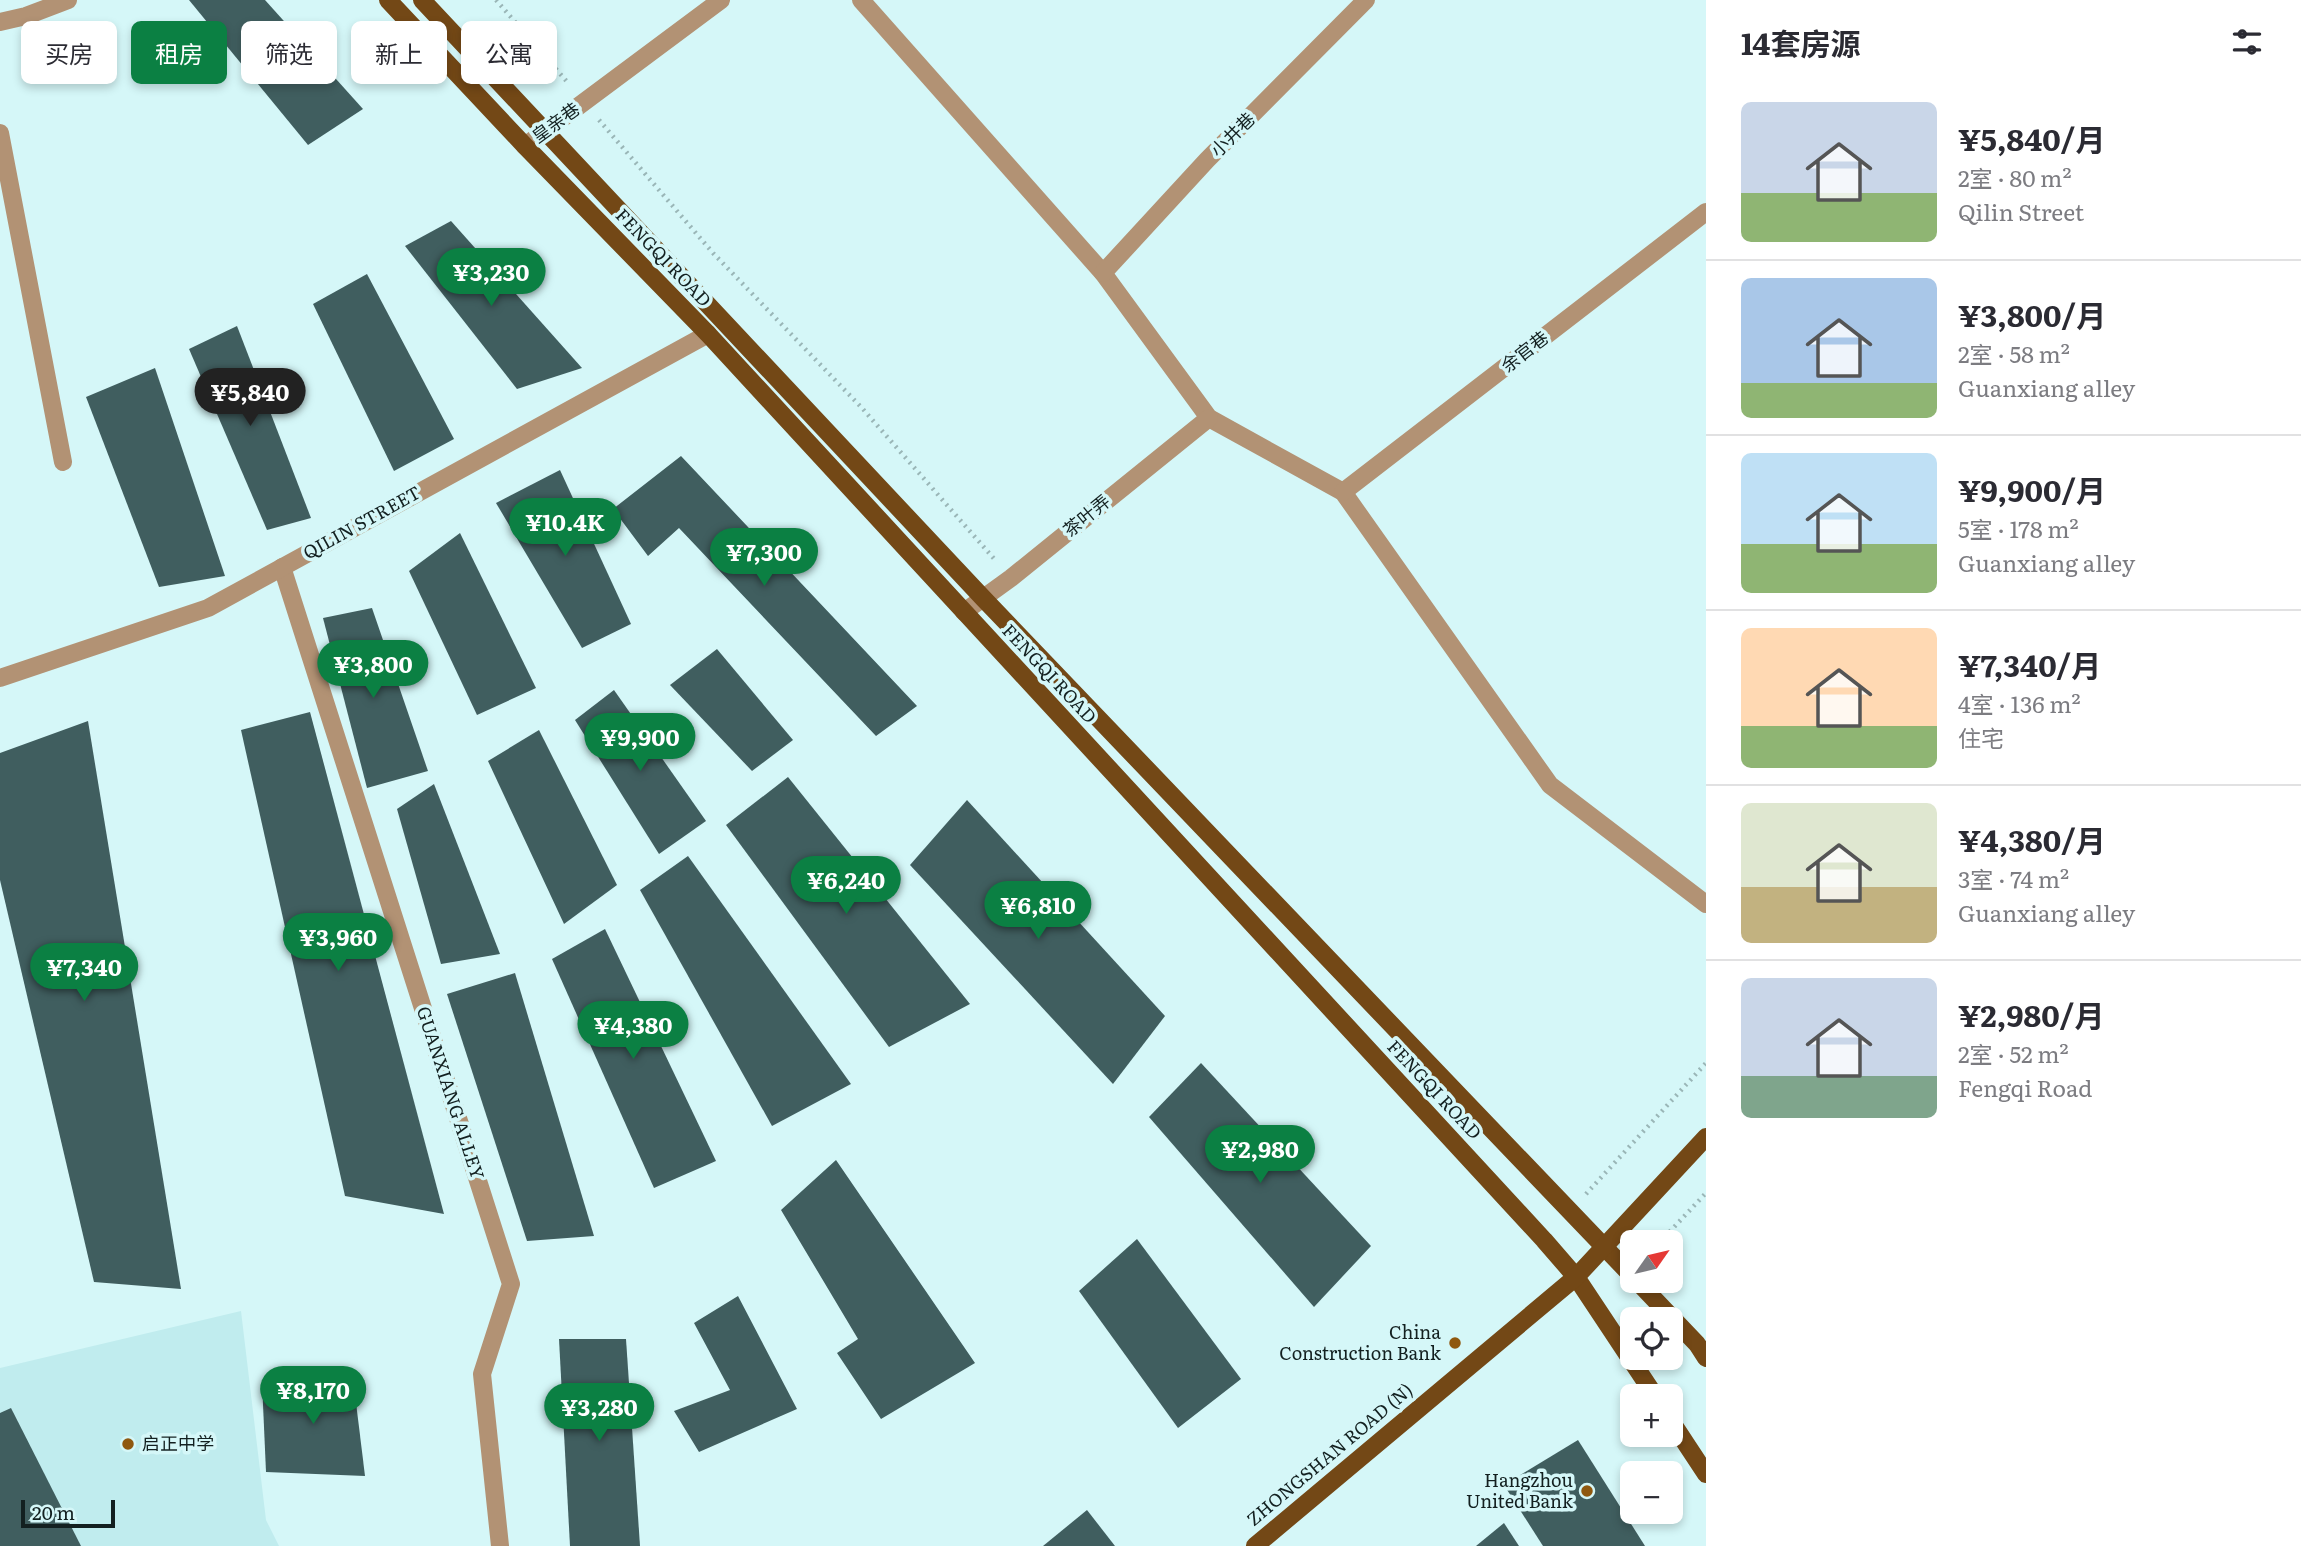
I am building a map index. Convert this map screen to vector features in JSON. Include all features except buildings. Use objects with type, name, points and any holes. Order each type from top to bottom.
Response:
[{"type":"main road","name":"FENGQI ROAD","points":[[388,0],[708,334],[1544,1240],[1576,1277],[1647,1384]]},
{"type":"main road","points":[[422,0],[983,598],[1620,1264]]},
{"type":"main road","name":"ZHONGSHAN ROAD (N)","points":[[1255,1546],[1576,1277],[1706,1137]]},
{"type":"main road","points":[[1648,1293],[1697,1344],[1706,1358]]},
{"type":"main road","points":[[1683,1439],[1706,1474]]},
{"type":"street","points":[[0,22],[26,16],[68,0]]},
{"type":"street","name":"皇亲巷","points":[[525,146],[721,0]]},
{"type":"street","points":[[861,0],[1103,273],[1209,418],[1343,492],[1550,785],[1706,904]]},
{"type":"street","name":"小井巷","points":[[1103,273],[1207,160],[1366,0]]},
{"type":"street","points":[[0,133],[63,462]]},
{"type":"street","name":"余官巷","points":[[1343,492],[1706,212]]},
{"type":"street","name":"QILIN STREET","points":[[0,678],[208,608],[708,334]]},
{"type":"street","name":"茶叶弄","points":[[964,612],[1011,578],[1209,418]]},
{"type":"street","name":"GUANXIANG ALLEY","points":[[282,567],[510,1284],[482,1374],[500,1546]]},
{"type":"path","points":[[496,0],[713,253],[862,408],[1011,578]]},
{"type":"path","points":[[1570,1212],[1706,1063]]},
{"type":"path","points":[[1671,1230],[1706,1193]]},
{"type":"shaded area","name":"启正中学","points":[[241,1311],[266,1520],[279,1546],[0,1546],[0,1368]]},
{"type":"place","name":"China Construction Bank","points":[[1455,1343]]},
{"type":"place","name":"启正中学","points":[[128,1444]]},
{"type":"place","name":"Hangzhou United Bank","points":[[1587,1491]]}]
